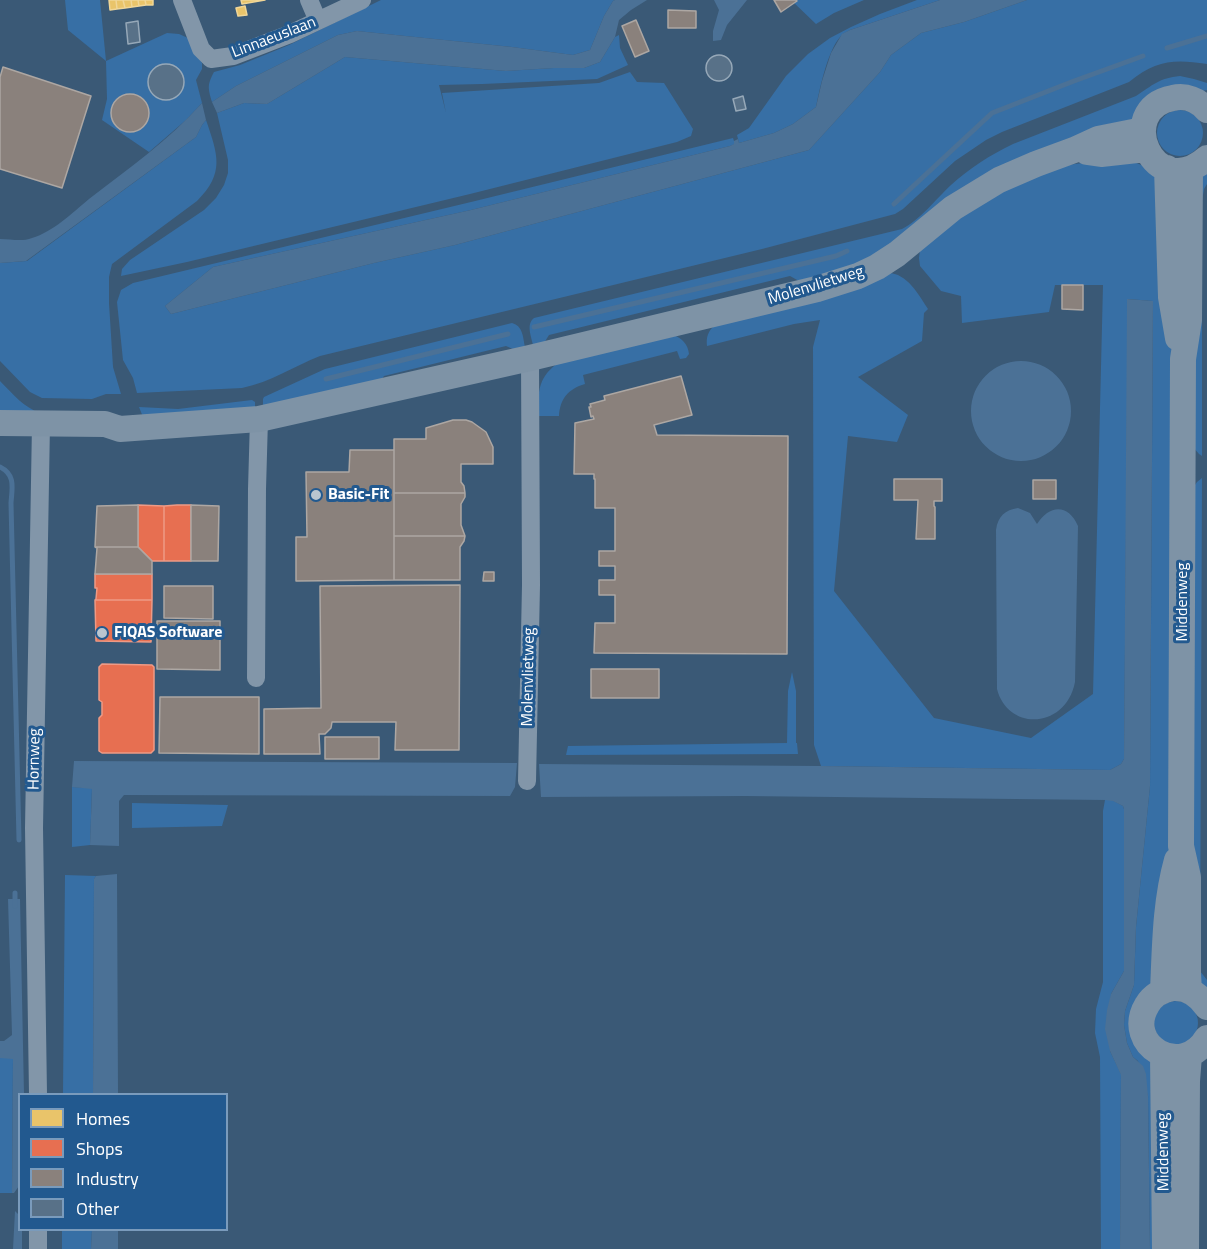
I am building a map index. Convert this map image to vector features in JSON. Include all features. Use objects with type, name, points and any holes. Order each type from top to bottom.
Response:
[{"type":"street","name":"Linnaeuslaan","points":[[182,0],[201,49],[212,59],[233,56],[290,34],[362,0]]},
{"type":"street","points":[[309,0],[318,21]]},
{"type":"street","points":[[1188,165],[1159,164],[1153,159],[1145,140],[1145,122],[1150,112],[1167,99],[1189,98],[1204,103]]},
{"type":"street","name":"Molenvlietweg","points":[[41,431],[104,436],[120,429],[259,419],[530,358],[817,289],[858,276],[897,255],[953,208],[999,180],[1074,150],[1101,154],[1145,140]]},
{"type":"street","name":"Middenweg","points":[[1188,165],[1190,320],[1183,358],[1181,846],[1188,877],[1188,974],[1198,999]]},
{"type":"street","name":"Molenvlietweg","points":[[527,781],[531,585],[530,358]]},
{"type":"street","points":[[256,678],[256,489],[259,419]]},
{"type":"street","points":[[0,423],[41,431]]},
{"type":"street","points":[[0,437],[41,431]]},
{"type":"street","name":"Hornweg","points":[[38,1093],[34,828],[41,431]]},
{"type":"street","name":"Middenweg","points":[[1163,990],[1167,912],[1181,846]]},
{"type":"street","points":[[1198,999],[1176,988],[1163,990],[1149,1002],[1142,1018],[1144,1036],[1149,1044],[1163,1055],[1181,1057],[1198,1046]]},
{"type":"street","name":"Middenweg","points":[[1186,1249],[1187,1081],[1198,1046]]},
{"type":"street","name":"Middenweg","points":[[1163,1055],[1165,1249]]},
{"type":"street","points":[[38,1231],[38,1249]]},
{"type":"shaded area","points":[[65,0],[100,0],[106,61],[68,30]]},
{"type":"shaded area","points":[[381,0],[615,0],[604,16],[590,50],[573,55],[357,31],[338,35],[236,86],[212,102],[209,87],[214,72],[240,65],[289,45]]},
{"type":"shaded area","points":[[615,0],[647,0],[619,20],[615,37],[600,62],[584,68],[506,71],[345,57],[267,104],[244,103],[217,113],[212,102],[236,86],[338,35],[357,31],[573,55],[590,50],[604,16]]},
{"type":"shaded area","points":[[714,0],[747,0],[727,25],[721,40],[713,41],[713,31],[719,10]]},
{"type":"shaded area","points":[[791,0],[864,0],[816,24]]},
{"type":"shaded area","points":[[917,0],[940,0],[843,34],[829,58],[816,107],[793,124],[774,133],[739,143],[737,135],[749,128],[786,76],[808,54],[830,38],[851,27]]},
{"type":"shaded area","points":[[940,0],[1027,0],[964,22],[921,33],[891,55],[880,72],[809,150],[455,245],[171,314],[165,306],[213,267],[471,210],[730,146],[738,139],[739,143],[774,133],[793,124],[816,107],[831,53],[842,34]]},
{"type":"shaded area","points":[[1027,0],[1207,0],[1207,64],[1175,62],[1157,65],[1129,82],[1002,132],[955,161],[895,214],[762,249],[320,356],[273,378],[242,388],[137,393],[133,378],[123,360],[117,302],[121,290],[133,283],[733,138],[735,144],[471,210],[213,267],[165,306],[171,314],[455,245],[809,150],[880,72],[891,55],[921,33],[964,22]]},
{"type":"shaded area","points":[[167,33],[179,34],[188,38],[202,63],[202,69],[196,80],[202,103],[149,152],[102,120],[107,99],[106,61]]},
{"type":"shaded area","points":[[619,35],[620,48],[628,65],[597,79],[439,85],[446,113],[442,93],[599,83],[630,72],[637,82],[664,83],[693,129],[691,136],[677,142],[470,194],[121,276],[122,269],[130,260],[204,210],[216,198],[224,185],[228,173],[228,160],[217,113],[244,103],[267,104],[345,57],[506,71],[584,68],[600,62],[615,37]]},
{"type":"shaded area","points":[[1180,76],[1207,83],[1207,90],[1137,119],[854,268],[799,281],[790,276],[549,335],[544,343],[533,345],[530,323],[534,318],[902,229],[921,215],[958,179],[996,153],[1013,144],[1136,96],[1161,80]]},
{"type":"shaded area","points":[[202,103],[206,120],[196,137],[26,261],[0,263],[0,239],[28,239],[55,227],[162,142]]},
{"type":"shaded area","points":[[1180,110],[1196,117],[1203,133],[1196,149],[1180,156],[1164,149],[1157,133],[1164,117]]},
{"type":"shaded area","points":[[206,120],[214,143],[216,163],[212,181],[206,191],[197,201],[112,264],[109,277],[109,303],[113,367],[121,394],[106,394],[92,399],[42,398],[30,392],[0,361],[0,263],[27,261],[196,137]]},
{"type":"shaded area","points":[[1113,159],[1142,165],[1156,178],[1176,364],[1174,801],[1151,1061],[1160,1249],[1150,1249],[1148,1096],[1138,1061],[1133,1057],[1127,1043],[1124,1025],[1125,1011],[1134,985],[1136,927],[1150,786],[1153,301],[1128,299],[1124,759],[1121,764],[1110,770],[821,766],[814,745],[813,347],[820,320],[794,324],[707,346],[707,337],[715,325],[888,273],[901,277],[912,286],[928,309],[924,313],[922,341],[858,377],[908,415],[897,442],[848,436],[834,591],[934,718],[1031,738],[1093,694],[1103,285],[1055,285],[1049,312],[962,323],[961,296],[941,291],[920,266],[920,250],[975,204],[1060,166]]},
{"type":"shaded area","points":[[1207,166],[1207,184],[1202,201],[1202,456],[1193,447],[1197,182]]},
{"type":"shaded area","points":[[1127,299],[1153,301],[1150,786],[1136,927],[1134,985],[1125,1011],[1124,1025],[1127,1043],[1133,1057],[1143,1066],[1146,1074],[1150,1249],[1120,1249],[1121,1075],[1110,1051],[1105,1029],[1111,994],[1124,971],[1123,806],[1105,800],[744,796],[541,797],[539,764],[1110,770],[1121,764],[1124,759]]},
{"type":"shaded area","points":[[512,323],[520,329],[525,347],[515,350],[506,346],[384,376],[379,383],[263,408],[264,397],[325,369]]},
{"type":"shaded area","points":[[673,335],[686,344],[689,354],[686,358],[680,359],[677,351],[583,375],[585,384],[566,396],[559,416],[538,416],[541,384],[548,372],[561,361]]},
{"type":"shaded area","points":[[1021,361],[1040,365],[1056,376],[1067,392],[1071,411],[1067,430],[1056,446],[1040,457],[1021,461],[1002,457],[986,446],[975,430],[971,411],[975,392],[986,376],[1002,365]]},
{"type":"shaded area","points":[[0,381],[24,404],[42,414],[0,418]]},
{"type":"shaded area","points":[[252,400],[255,402],[255,409],[143,417],[139,407],[178,409]]},
{"type":"shaded area","points":[[1202,478],[1200,971],[1207,980],[1207,992],[1200,983],[1192,884],[1193,488]]},
{"type":"shaded area","points":[[1018,508],[1030,513],[1037,524],[1047,513],[1058,509],[1064,510],[1078,526],[1075,682],[1070,698],[1061,709],[1049,716],[1037,719],[1024,718],[1013,713],[1003,703],[997,689],[996,530],[1003,514]]},
{"type":"shaded area","points":[[792,672],[796,691],[798,754],[566,755],[568,746],[787,743],[788,691]]},
{"type":"shaded area","points":[[74,761],[517,763],[515,787],[510,796],[124,795],[119,801],[119,846],[90,845],[92,789],[72,787]]},
{"type":"shaded area","points":[[72,787],[92,788],[90,845],[72,847]]},
{"type":"shaded area","points":[[1105,800],[1112,800],[1124,809],[1124,971],[1111,994],[1110,1051],[1121,1074],[1120,1249],[1101,1249],[1100,1057],[1095,1033],[1096,1009],[1103,982],[1103,811]]},
{"type":"shaded area","points":[[132,803],[228,805],[222,826],[132,828]]},
{"type":"shaded area","points":[[117,874],[118,1093],[93,1093],[94,879],[96,876]]},
{"type":"shaded area","points":[[65,875],[96,876],[94,879],[93,1093],[63,1093]]},
{"type":"shaded area","points":[[8,899],[20,899],[24,1093],[18,1093],[18,1187],[14,1193],[12,1193],[13,1059],[0,1058],[0,1041],[12,1035]]},
{"type":"shaded area","points":[[1176,1001],[1192,1007],[1198,1023],[1192,1039],[1176,1045],[1160,1039],[1154,1023],[1160,1007]]},
{"type":"shaded area","points":[[0,1058],[13,1058],[12,1193],[0,1193]]},
{"type":"shaded area","points":[[15,1211],[18,1214],[18,1231],[22,1231],[22,1249],[13,1249]]},
{"type":"shaded area","points":[[62,1231],[92,1231],[91,1249],[62,1249]]},
{"type":"shaded area","points":[[92,1231],[118,1231],[118,1249],[91,1249]]},
{"type":"building: Homes","points":[[109,0],[116,0],[117,9],[110,10]]},
{"type":"building: Homes","points":[[116,0],[123,0],[125,8],[117,9]]},
{"type":"building: Homes","points":[[123,0],[131,0],[132,7],[125,8]]},
{"type":"building: Homes","points":[[131,0],[138,0],[139,6],[132,7]]},
{"type":"building: Homes","points":[[138,0],[145,0],[146,5],[139,6]]},
{"type":"building: Homes","points":[[145,0],[153,0],[153,5],[146,5]]},
{"type":"building: Homes","points":[[241,0],[265,0],[242,4]]},
{"type":"building: Homes","points":[[245,6],[247,15],[238,16],[236,8]]},
{"type":"building: Shops","points":[[138,505],[164,506],[164,561],[152,561],[138,547]]},
{"type":"building: Shops","points":[[191,505],[191,561],[164,561],[164,506]]},
{"type":"building: Shops","points":[[95,574],[152,574],[152,600],[95,600],[97,588],[95,588]]},
{"type":"building: Shops","points":[[95,600],[152,600],[151,642],[96,641]]},
{"type":"building: Shops","points":[[102,664],[152,665],[154,667],[154,750],[151,753],[102,753],[99,751],[99,718],[102,715],[102,702],[99,700],[99,667]]},
{"type":"building: Industry","points":[[774,0],[796,0],[797,1],[781,12]]},
{"type":"building: Industry","points":[[668,10],[696,11],[696,28],[668,28]]},
{"type":"building: Industry","points":[[636,20],[649,51],[635,57],[622,26]]},
{"type":"building: Industry","points":[[3,67],[91,96],[62,188],[0,169],[0,77]]},
{"type":"building: Industry","points":[[130,94],[143,100],[149,113],[143,126],[130,132],[117,126],[111,113],[117,100]]},
{"type":"building: Industry","points":[[1062,285],[1083,285],[1083,310],[1062,309]]},
{"type":"building: Industry","points":[[681,376],[692,415],[654,425],[657,435],[788,436],[787,654],[594,653],[595,623],[615,623],[615,595],[599,595],[599,580],[615,580],[615,566],[599,566],[599,551],[615,551],[615,508],[595,508],[594,474],[574,474],[575,423],[594,419],[593,416],[591,417],[590,404],[605,400],[604,396]]},
{"type":"building: Industry","points":[[453,420],[472,422],[486,432],[493,447],[493,464],[461,464],[461,482],[465,493],[394,493],[394,439],[426,439],[426,428]]},
{"type":"building: Industry","points":[[350,450],[394,450],[394,580],[296,581],[296,537],[307,537],[306,472],[349,472]]},
{"type":"building: Industry","points":[[894,479],[942,479],[942,501],[934,501],[935,539],[916,539],[918,500],[894,500]]},
{"type":"building: Industry","points":[[1033,480],[1056,480],[1056,499],[1033,499]]},
{"type":"building: Industry","points":[[394,493],[465,493],[461,504],[461,525],[465,536],[394,536]]},
{"type":"building: Industry","points":[[138,505],[138,547],[95,547],[97,506]]},
{"type":"building: Industry","points":[[191,505],[219,506],[218,561],[191,561]]},
{"type":"building: Industry","points":[[394,536],[465,536],[460,547],[460,580],[394,580]]},
{"type":"building: Industry","points":[[95,547],[138,547],[152,561],[152,574],[95,574],[97,548]]},
{"type":"building: Industry","points":[[484,572],[494,572],[494,581],[483,581]]},
{"type":"building: Industry","points":[[460,585],[459,750],[395,750],[396,722],[332,722],[331,728],[325,734],[319,734],[320,754],[264,754],[264,709],[321,708],[320,586]]},
{"type":"building: Industry","points":[[164,586],[213,586],[213,619],[164,618]]},
{"type":"building: Industry","points":[[157,621],[220,621],[220,670],[157,669]]},
{"type":"building: Industry","points":[[591,669],[659,669],[659,698],[591,698]]},
{"type":"building: Industry","points":[[160,697],[259,697],[259,754],[159,753]]},
{"type":"building: Industry","points":[[325,737],[379,737],[379,759],[325,759]]},
{"type":"building: Other","points":[[138,21],[140,42],[128,44],[126,23]]},
{"type":"building: Other","points":[[719,55],[728,59],[732,68],[728,77],[719,81],[710,77],[706,68],[710,59]]},
{"type":"building: Other","points":[[166,64],[179,69],[184,82],[179,95],[166,100],[153,95],[148,82],[153,69]]},
{"type":"building: Other","points":[[743,96],[746,109],[736,111],[733,99]]},
{"type":"waterway","points":[[1167,48],[1207,36]]},
{"type":"waterway","points":[[894,204],[992,113],[1143,56]]},
{"type":"waterway","points":[[534,327],[836,256],[847,251]]},
{"type":"waterway","points":[[326,379],[508,334]]},
{"type":"waterway","points":[[0,467],[9,474],[12,487],[19,840]]},
{"type":"waterway","points":[[15,893],[15,906]]},
{"type":"place","name":"Basic-Fit","points":[[316,495]]},
{"type":"place","name":"FIQAS Software","points":[[102,633]]}]
